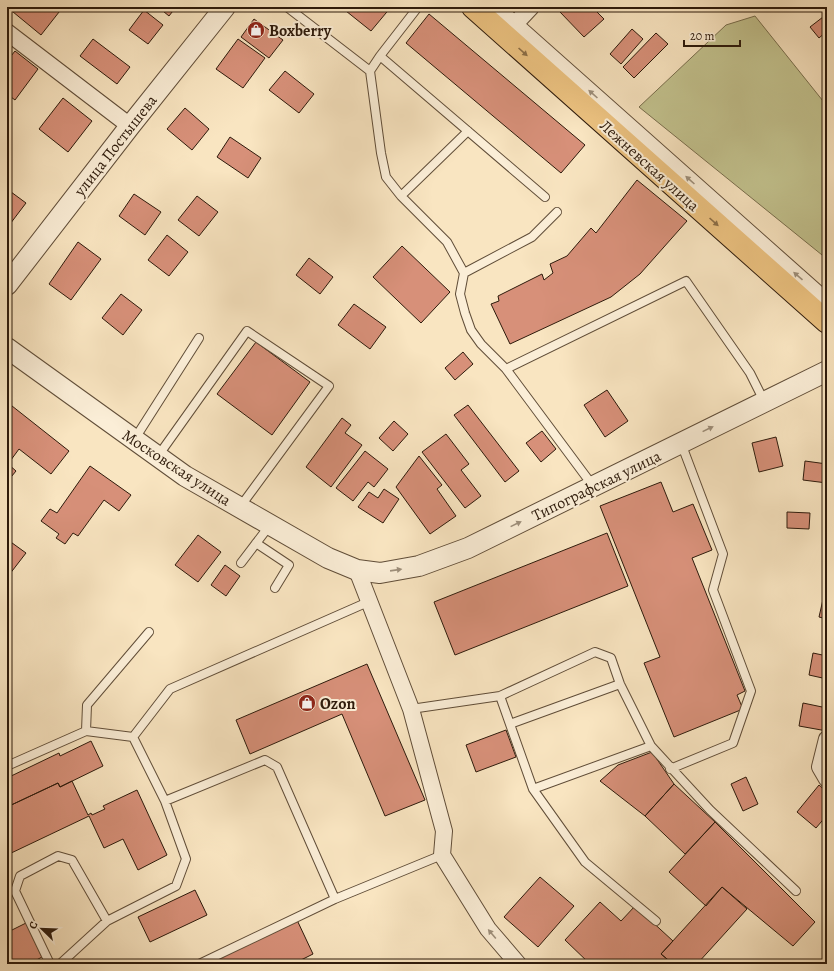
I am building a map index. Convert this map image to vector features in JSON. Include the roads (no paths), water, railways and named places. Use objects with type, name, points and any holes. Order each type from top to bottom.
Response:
[{"type":"highway","name":"Лежневская улица","points":[[473,7],[510,30],[827,322]]},
{"type":"street","name":"улица Постышева","points":[[7,285],[130,126],[225,7]]},
{"type":"street","name":"Лежневская улица","points":[[495,7],[510,30],[827,302]]},
{"type":"street","points":[[510,30],[531,7]]},
{"type":"street","points":[[7,32],[130,126]]},
{"type":"street","name":"Московская улица","points":[[7,348],[185,476],[328,558],[357,570]]},
{"type":"street","name":"Типографская улица","points":[[357,570],[380,573],[399,570],[438,560],[468,548],[827,371]]},
{"type":"street","points":[[357,570],[368,602],[412,709],[444,831],[442,855],[488,929],[518,964]]},
{"type":"street","points":[[824,773],[827,739]]},
{"type":"lane","points":[[287,7],[370,71]]},
{"type":"lane","points":[[418,7],[370,71],[381,153],[386,177],[401,196],[447,242],[464,273],[460,294],[471,330],[481,344],[506,369],[593,486]]},
{"type":"lane","points":[[380,56],[545,197]]},
{"type":"lane","points":[[401,196],[468,131]]},
{"type":"lane","points":[[464,273],[532,237],[556,212]]},
{"type":"lane","points":[[506,369],[686,281],[750,372],[764,401]]},
{"type":"lane","points":[[158,457],[247,330],[329,386],[240,508]]},
{"type":"lane","points":[[134,440],[199,338]]},
{"type":"lane","points":[[670,769],[733,743],[751,692],[713,590],[723,554],[681,442]]},
{"type":"lane","points":[[241,563],[270,525]]},
{"type":"lane","points":[[256,543],[289,565],[275,588]]},
{"type":"lane","points":[[133,737],[170,689],[368,602]]},
{"type":"lane","points":[[86,731],[87,705],[149,632]]},
{"type":"lane","points":[[412,709],[500,696],[595,652],[611,658],[620,684],[651,746],[670,769],[710,810],[796,891]]},
{"type":"lane","points":[[510,724],[620,684]]},
{"type":"lane","points":[[500,696],[534,789],[585,862],[656,921]]},
{"type":"lane","points":[[7,766],[86,731],[133,737]]},
{"type":"lane","points":[[60,964],[107,921],[176,886],[186,859],[165,801],[133,737]]},
{"type":"lane","points":[[534,789],[651,746]]},
{"type":"lane","points":[[165,801],[264,760],[277,767],[335,899]]},
{"type":"lane","points":[[199,964],[335,899],[442,855]]},
{"type":"lane","points":[[50,964],[15,891],[20,876],[58,856],[72,860],[107,921]]},
{"type":"place","name":"Boxberry","points":[[256,30]]},
{"type":"place","name":"Ozon","points":[[307,703]]}]
